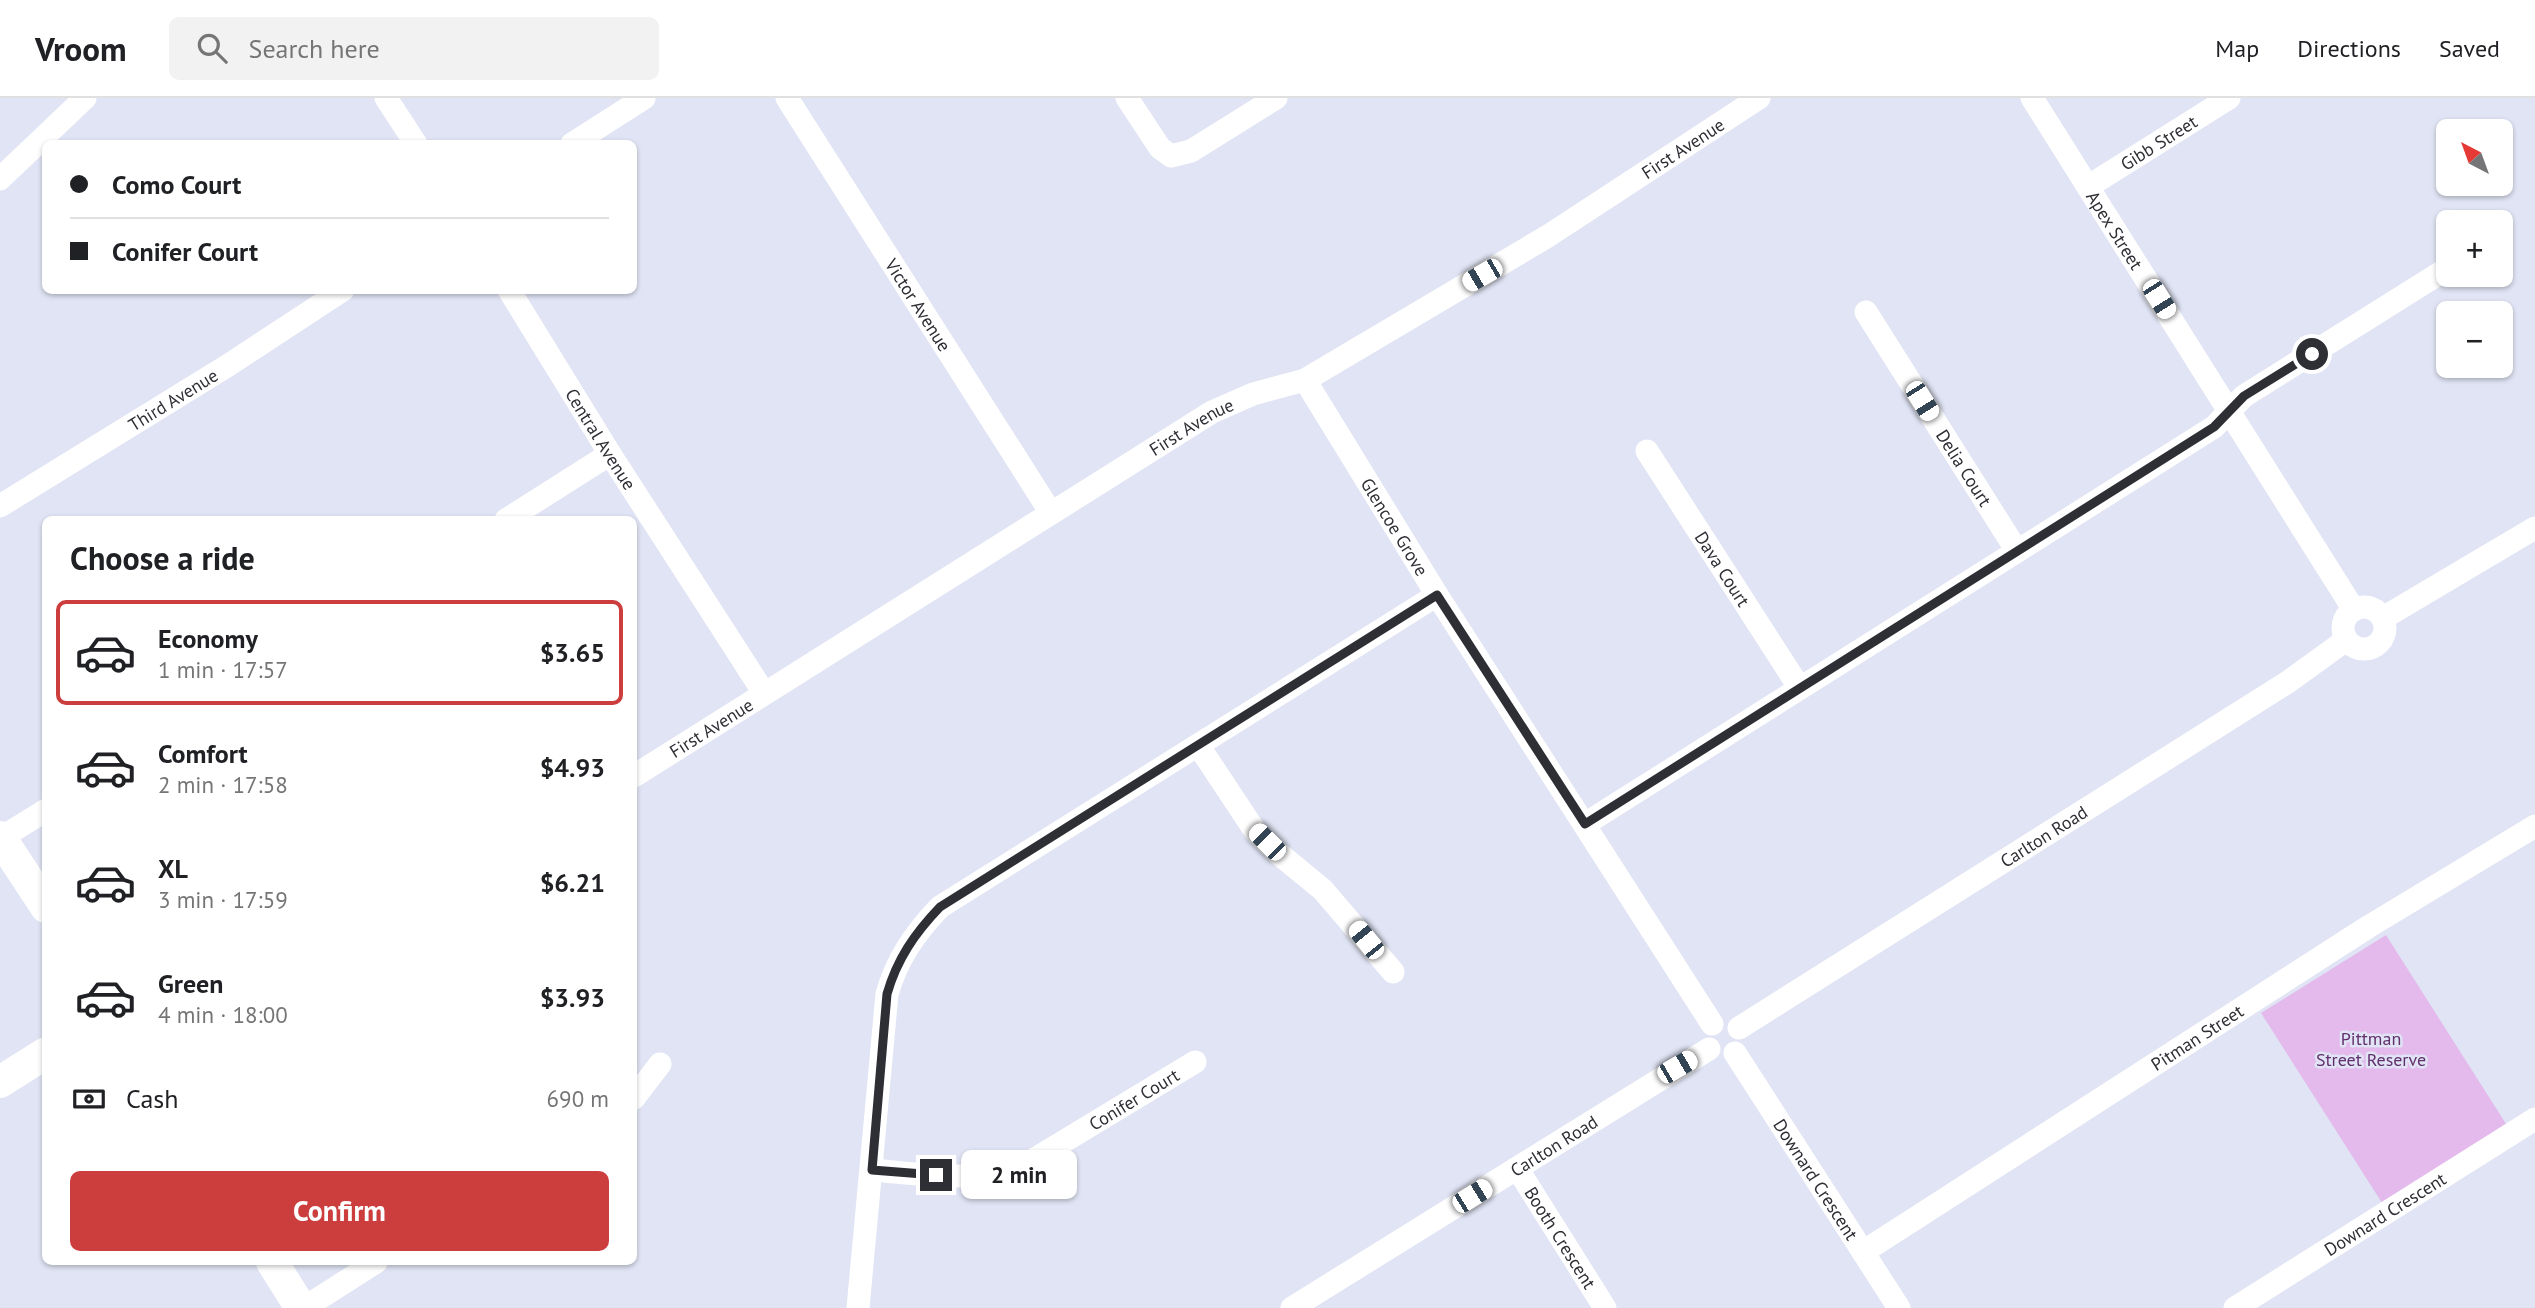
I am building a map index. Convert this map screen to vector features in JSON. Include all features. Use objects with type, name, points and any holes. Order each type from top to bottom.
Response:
[{"type":"main road","points":[[0,837],[42,900]]},
{"type":"main road","points":[[0,1082],[42,1056]]},
{"type":"main road","points":[[274,1265],[303,1308]]},
{"type":"street","points":[[0,179],[85,98]]},
{"type":"street","points":[[386,98],[413,140]]},
{"type":"street","points":[[578,140],[644,98]]},
{"type":"street","name":"Victor Avenue","points":[[787,98],[1051,513]]},
{"type":"street","points":[[1127,98],[1160,148],[1171,156],[1191,151],[1276,98]]},
{"type":"street","name":"First Avenue","points":[[637,774],[1212,412],[1253,394],[1305,380],[1548,236],[1759,98]]},
{"type":"street","name":"Apex Street","points":[[2032,98],[2354,610]]},
{"type":"street","name":"Gibb Street","points":[[2089,186],[2230,98]]},
{"type":"street","points":[[1585,824],[2214,427],[2244,396],[2436,276]]},
{"type":"street","name":"Third Avenue","points":[[0,506],[227,366],[337,294]]},
{"type":"street","name":"Central Avenue","points":[[511,294],[610,454],[764,693]]},
{"type":"street","name":"Delia Court","points":[[1866,312],[2017,551]]},
{"type":"street","name":"Glencoe Grove","points":[[1305,380],[1437,595],[1713,1024]]},
{"type":"street","name":"Dava Court","points":[[1647,451],[1800,687]]},
{"type":"street","points":[[512,516],[610,454]]},
{"type":"street","points":[[2383,618],[2535,528]]},
{"type":"street","points":[[858,1308],[887,994],[892,977],[908,945],[922,926],[940,907],[1437,595]]},
{"type":"street","points":[[2368,607],[2383,618],[2386,632],[2378,645],[2363,650],[2356,649],[2346,640],[2343,626],[2345,619],[2354,610],[2368,607]]},
{"type":"street","name":"Carlton Road","points":[[1739,1028],[2276,689],[2346,640]]},
{"type":"street","points":[[1198,745],[1255,831],[1322,890],[1393,972]]},
{"type":"street","points":[[0,837],[42,812]]},
{"type":"street","name":"Pitman Street","points":[[1863,1252],[2368,927],[2535,826]]},
{"type":"street","points":[[1724,1020],[1739,1028],[1742,1038],[1735,1053],[1718,1056],[1709,1049],[1706,1033],[1713,1024],[1724,1020]]},
{"type":"street","name":"Carlton Road","points":[[1292,1308],[1709,1049]]},
{"type":"street","name":"Downard Crescent","points":[[1735,1053],[1899,1308]]},
{"type":"street","name":"Conifer Court","points":[[872,1170],[966,1177],[997,1175],[1020,1168],[1195,1062]]},
{"type":"street","points":[[637,1094],[660,1064]]},
{"type":"street","name":"Downard Crescent","points":[[2235,1308],[2535,1119]]},
{"type":"street","name":"Booth Crescent","points":[[1517,1168],[1605,1308]]},
{"type":"street","points":[[303,1308],[371,1265]]},
{"type":"green space","name":"Pittman Street Reserve","points":[[2386,935],[2508,1127],[2384,1206],[2261,1013]]},
{"type":"route","points":[[936,1175],[872,1170],[887,994],[892,977],[908,945],[922,926],[940,907],[1437,595],[1585,824],[2214,427],[2244,396],[2312,354]]}]
